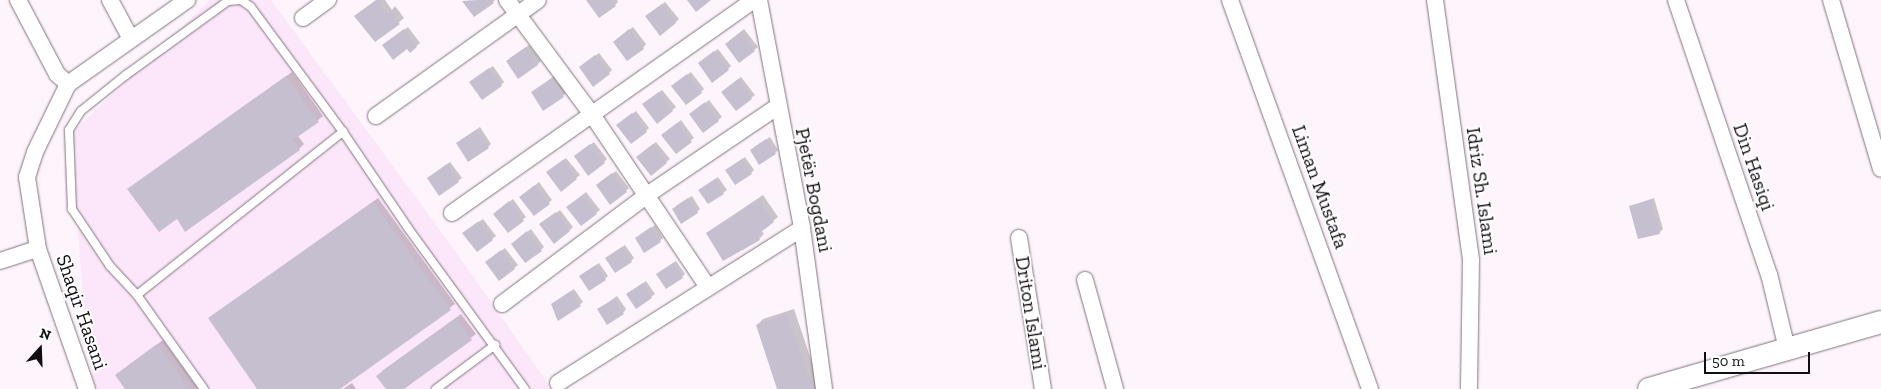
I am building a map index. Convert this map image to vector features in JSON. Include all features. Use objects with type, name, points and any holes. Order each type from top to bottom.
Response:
[{"type":"street","points":[[18,0],[57,74],[68,84]]},
{"type":"street","points":[[110,0],[131,40]]},
{"type":"street","name":"Shaqir Hasani","points":[[86,389],[38,249],[27,177],[35,152],[68,84],[187,0]]},
{"type":"street","points":[[303,18],[328,0]]},
{"type":"street","points":[[507,0],[590,113],[708,287]]},
{"type":"street","points":[[376,116],[538,0]]},
{"type":"street","points":[[452,213],[590,113],[754,0]]},
{"type":"street","name":"Pjetër Bogdani","points":[[759,0],[777,107],[802,228],[824,389]]},
{"type":"street","name":"Liman Mustafa","points":[[1230,0],[1370,389]]},
{"type":"street","name":"Idriz Sh. Islami","points":[[1435,0],[1471,260],[1469,389]]},
{"type":"street","name":"Din Hasiqi","points":[[1676,0],[1769,274],[1787,349]]},
{"type":"street","points":[[1831,0],[1875,125],[1881,169]]},
{"type":"street","points":[[502,304],[647,196],[777,107]]},
{"type":"street","points":[[558,383],[802,228]]},
{"type":"street","name":"Driton Islami","points":[[1019,238],[1043,389]]},
{"type":"street","name":"Shaqir Hasani","points":[[0,261],[38,249]]},
{"type":"street","points":[[1085,280],[1115,389]]},
{"type":"street","points":[[1649,389],[1881,322]]},
{"type":"lane","points":[[204,389],[138,294],[110,266],[72,209],[69,130],[81,111],[126,75],[228,1],[241,0],[251,7],[343,132],[408,228],[495,345],[525,389]]},
{"type":"lane","points":[[138,294],[343,132]]},
{"type":"lane","points":[[436,389],[495,345]]},
{"type":"shaded area","points":[[210,0],[271,0],[456,252],[552,389],[95,389],[86,332],[70,135]]},
{"type":"building","points":[[376,0],[382,0],[384,3],[380,6],[386,14],[390,10],[400,24],[375,42],[354,16]]},
{"type":"building","points":[[491,0],[494,3],[474,17],[462,1]]},
{"type":"building","points":[[586,0],[611,0],[616,6],[599,18]]},
{"type":"building","points":[[687,0],[711,0],[696,12]]},
{"type":"building","points":[[662,4],[676,23],[660,36],[645,16]]},
{"type":"building","points":[[404,29],[417,47],[410,53],[407,49],[393,60],[382,45]]},
{"type":"building","points":[[629,29],[644,49],[627,61],[613,42]]},
{"type":"building","points":[[741,32],[755,51],[739,63],[725,44]]},
{"type":"building","points":[[526,47],[538,65],[518,79],[506,61]]},
{"type":"building","points":[[714,51],[729,70],[712,83],[698,63]]},
{"type":"building","points":[[595,55],[610,74],[593,87],[579,67]]},
{"type":"building","points":[[489,68],[502,86],[482,100],[469,82]]},
{"type":"building","points":[[687,74],[702,93],[686,105],[671,86]]},
{"type":"building","points":[[286,76],[319,122],[293,140],[300,150],[185,232],[177,219],[159,232],[127,189]]},
{"type":"building","points":[[551,79],[564,97],[543,111],[531,92]]},
{"type":"building","points":[[738,79],[752,99],[736,111],[721,92]]},
{"type":"building","points":[[659,92],[673,111],[657,124],[642,104]]},
{"type":"building","points":[[705,102],[719,121],[703,133],[689,114]]},
{"type":"building","points":[[632,113],[647,132],[631,144],[616,125]]},
{"type":"building","points":[[677,123],[692,142],[676,154],[661,135]]},
{"type":"building","points":[[476,130],[489,148],[468,162],[456,143]]},
{"type":"building","points":[[766,139],[776,154],[759,165],[750,150]]},
{"type":"building","points":[[590,144],[605,163],[588,176],[574,156]]},
{"type":"building","points":[[653,144],[667,163],[651,176],[636,157]]},
{"type":"building","points":[[742,159],[752,174],[735,185],[725,170]]},
{"type":"building","points":[[563,160],[577,179],[561,192],[546,172]]},
{"type":"building","points":[[447,164],[459,182],[439,196],[427,178]]},
{"type":"building","points":[[612,173],[627,192],[610,205],[596,185]]},
{"type":"building","points":[[715,179],[724,194],[708,204],[698,190]]},
{"type":"building","points":[[535,185],[550,204],[534,216],[519,197]]},
{"type":"building","points":[[583,195],[597,214],[581,226],[566,207]]},
{"type":"building","points":[[688,198],[698,213],[681,224],[672,209]]},
{"type":"building","points":[[758,199],[774,222],[757,235],[760,240],[723,261],[706,233]]},
{"type":"building","points":[[1651,200],[1660,234],[1638,239],[1629,206]]},
{"type":"building","points":[[509,201],[524,221],[508,233],[493,214]]},
{"type":"building","points":[[373,202],[451,310],[340,389],[257,389],[208,318]]},
{"type":"building","points":[[556,212],[570,231],[554,244],[539,224]]},
{"type":"building","points":[[479,221],[493,240],[477,252],[462,233]]},
{"type":"building","points":[[651,227],[661,242],[644,253],[635,238]]},
{"type":"building","points":[[527,231],[542,251],[525,263],[511,244]]},
{"type":"building","points":[[622,247],[632,262],[615,273],[605,258]]},
{"type":"building","points":[[501,250],[515,269],[499,281],[485,262]]},
{"type":"building","points":[[673,263],[683,278],[666,289],[656,274]]},
{"type":"building","points":[[596,265],[606,280],[589,291],[579,276]]},
{"type":"building","points":[[643,283],[652,298],[636,309],[626,294]]},
{"type":"building","points":[[571,291],[581,306],[558,321],[551,304]]},
{"type":"building","points":[[614,299],[624,314],[607,325],[597,309]]},
{"type":"building","points":[[787,314],[813,389],[777,389],[756,325]]},
{"type":"building","points":[[456,318],[472,340],[404,389],[386,389],[376,376]]},
{"type":"building","points":[[157,344],[190,389],[125,389],[115,375]]}]
